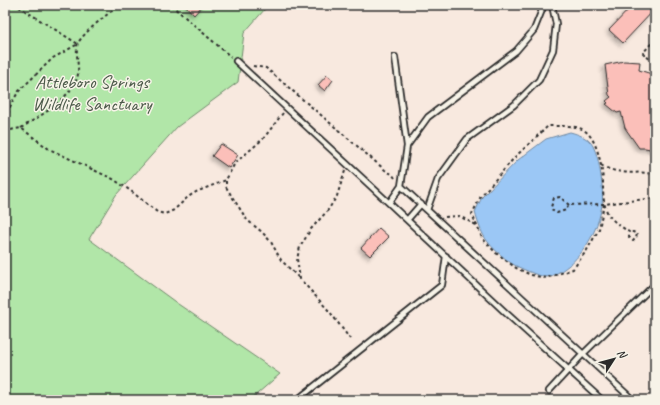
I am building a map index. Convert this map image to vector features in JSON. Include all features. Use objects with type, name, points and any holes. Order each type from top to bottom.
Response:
[{"type":"lane","points":[[406,146],[428,117],[516,51],[534,30],[544,5]]},
{"type":"lane","points":[[427,210],[438,179],[466,139],[514,105],[539,80],[553,50],[556,24],[552,5]]},
{"type":"lane","points":[[389,203],[401,186],[406,146],[395,57]]},
{"type":"lane","points":[[236,61],[506,313],[570,369],[602,400]]},
{"type":"lane","points":[[401,186],[632,400]]},
{"type":"lane","points":[[407,220],[421,204]]},
{"type":"lane","points":[[297,400],[442,285],[446,256]]},
{"type":"lane","points":[[549,391],[655,284]]},
{"type":"path","points":[[16,5],[78,44]]},
{"type":"path","points":[[78,44],[78,74],[71,88],[56,106],[21,128],[5,130],[6,120],[12,102],[19,91],[53,58],[78,44],[85,35],[119,5]]},
{"type":"path","points":[[171,5],[236,61]]},
{"type":"path","points":[[655,39],[643,52],[655,64]]},
{"type":"path","points":[[252,66],[266,68],[384,170],[392,174],[401,186]]},
{"type":"path","points":[[286,108],[263,140],[235,163],[226,180],[226,187],[247,220],[262,232],[281,260],[330,312],[350,339]]},
{"type":"path","points":[[548,126],[565,126],[582,129],[590,135],[595,144],[603,176],[604,204],[599,228],[587,250],[573,269],[546,278],[531,275],[516,268],[492,248],[482,238],[472,214],[481,196],[515,157],[548,126]]},
{"type":"path","points":[[21,128],[49,149],[113,179],[132,191],[157,212],[165,214],[174,210],[196,192],[226,180]]},
{"type":"path","points":[[300,279],[297,259],[300,248],[311,229],[328,210],[337,196],[347,164]]},
{"type":"path","points":[[600,165],[608,169],[622,172],[643,172],[652,174],[655,179]]},
{"type":"path","points":[[652,174],[655,171]]},
{"type":"path","points":[[560,197],[563,198],[569,205],[566,210],[558,213],[553,211],[550,207],[554,198],[560,197]]},
{"type":"path","points":[[569,205],[604,204],[655,198]]},
{"type":"path","points":[[604,204],[611,219],[629,232],[637,234],[633,241],[629,237],[629,232]]},
{"type":"path","points":[[444,217],[459,216],[476,225]]},
{"type":"green space","name":"Attleboro Springs Wildlife Sanctuary","points":[[5,5],[271,5],[265,9],[244,33],[238,82],[177,127],[116,195],[89,239],[178,304],[280,374],[250,400],[5,400]]},
{"type":"water","points":[[570,132],[580,135],[593,146],[598,159],[601,175],[602,205],[593,234],[583,251],[561,271],[549,277],[544,277],[514,265],[497,252],[487,241],[480,229],[475,212],[482,197],[518,160],[546,139]]},
{"type":"building","points":[[185,5],[203,5],[194,15]]},
{"type":"building","points":[[633,5],[655,5],[655,9],[623,43],[609,30]]},
{"type":"building","points":[[624,61],[640,62],[639,70],[655,75],[652,81],[655,83],[655,150],[639,148],[625,128],[621,112],[617,113],[606,104],[608,103],[606,101],[611,97],[609,95],[605,65]]},
{"type":"building","points":[[327,75],[333,80],[325,91],[318,85]]},
{"type":"building","points":[[221,144],[238,155],[229,168],[212,156]]},
{"type":"building","points":[[379,228],[389,237],[370,256],[361,248]]}]
